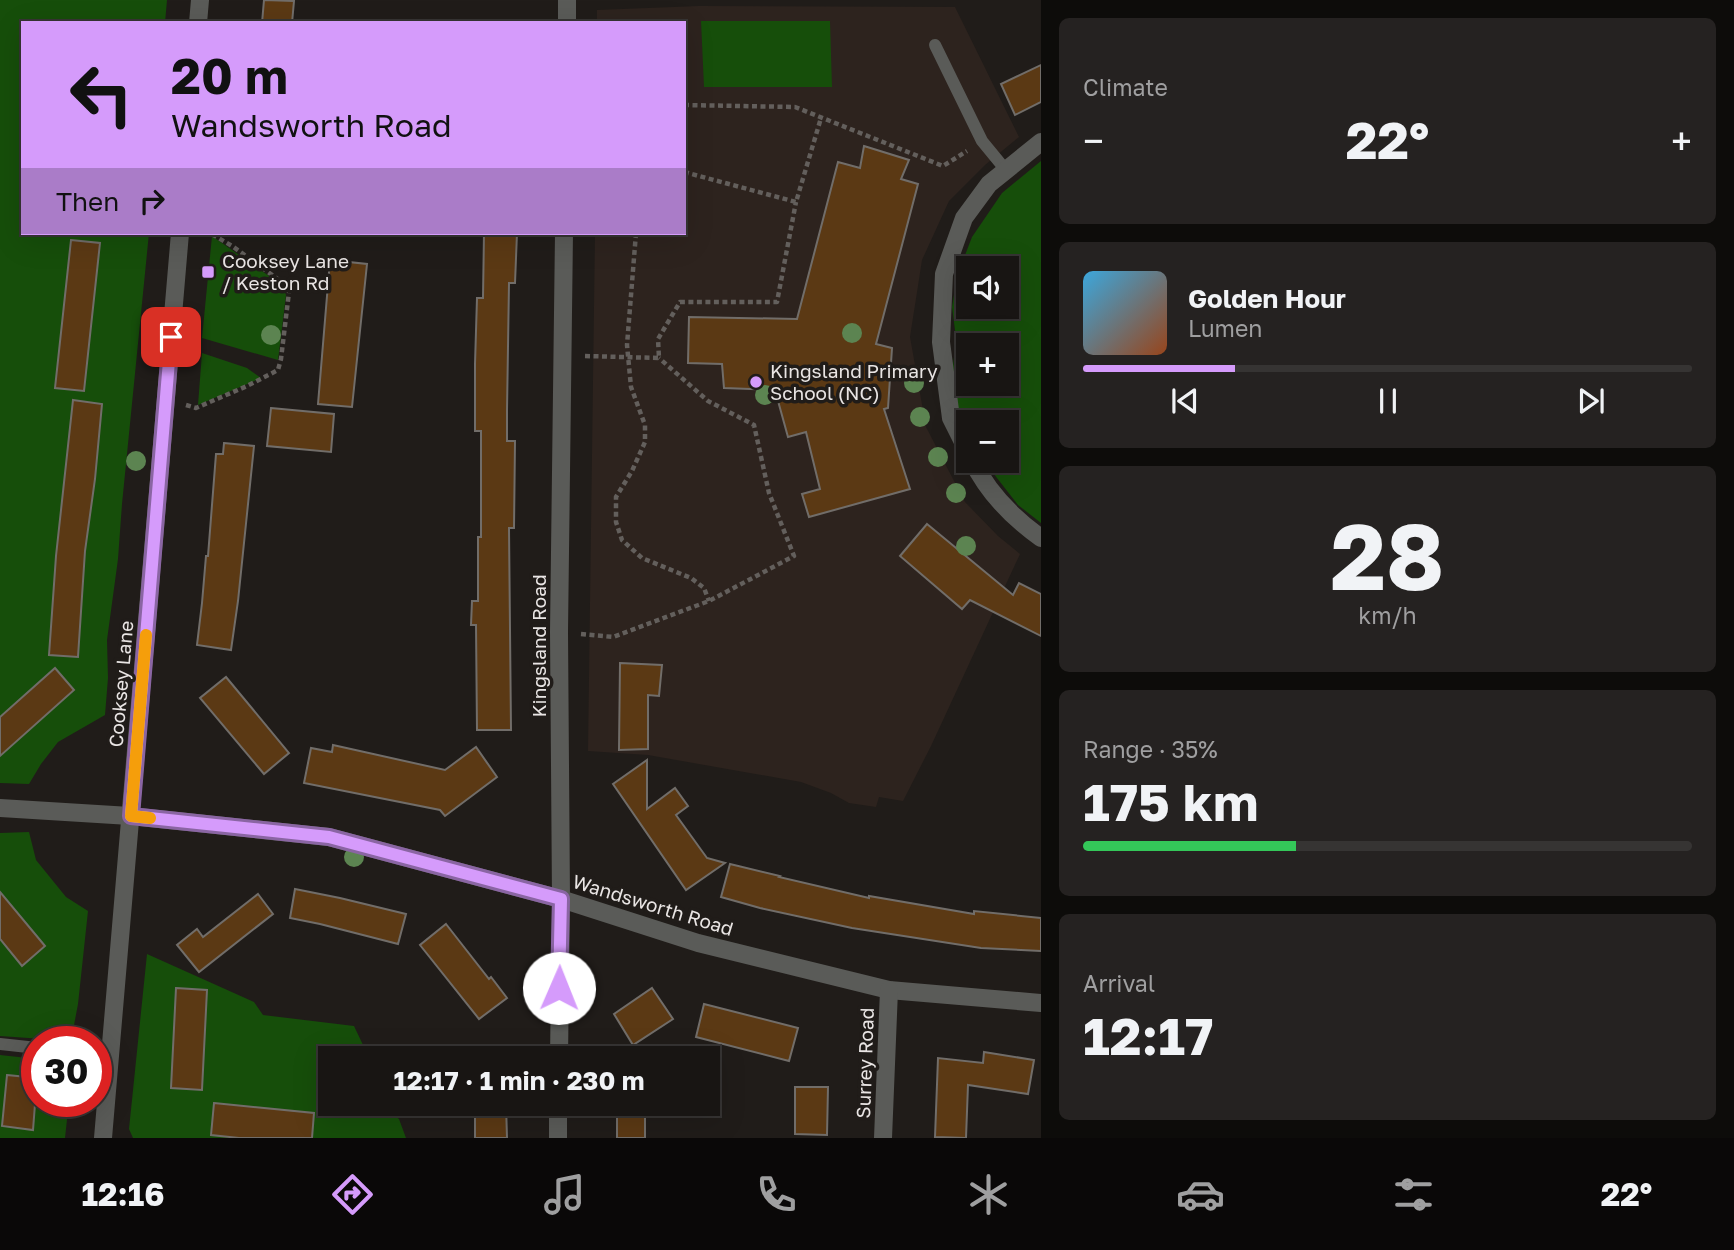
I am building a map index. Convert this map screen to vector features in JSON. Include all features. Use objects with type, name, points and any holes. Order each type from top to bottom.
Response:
[{"type":"street","points":[[198,21],[200,0]]},
{"type":"street","points":[[567,0],[567,21]]},
{"type":"street","points":[[956,428],[951,418],[941,342],[944,274],[964,218],[989,184],[1041,142]]},
{"type":"street","name":"Cooksey Lane","points":[[106,1026],[131,816],[180,235]]},
{"type":"street","name":"Kingsland Road","points":[[559,1046],[559,632],[564,235]]},
{"type":"street","points":[[978,473],[1019,522],[1041,538]]},
{"type":"street","name":"Wandsworth Road","points":[[0,808],[131,816],[329,837],[561,899],[698,943],[889,990],[1041,1003]]},
{"type":"street","name":"Surrey Road","points":[[883,1138],[889,990]]},
{"type":"street","points":[[558,1116],[558,1138]]},
{"type":"street","name":"Cooksey Lane","points":[[103,1117],[103,1138]]},
{"type":"lane","points":[[935,45],[982,141],[1005,169]]},
{"type":"lane","points":[[0,1044],[21,1046]]},
{"type":"path","points":[[686,105],[795,107],[943,166],[982,141]]},
{"type":"path","points":[[659,358],[658,339],[680,302],[777,302],[796,202],[821,118]]},
{"type":"path","points":[[686,173],[796,202]]},
{"type":"path","points":[[166,400],[196,408],[278,370],[289,292],[286,285],[213,235]]},
{"type":"path","points":[[636,235],[627,345],[631,387],[645,425],[645,442],[616,497],[616,522],[622,540],[642,558],[691,578],[704,588],[709,601]]},
{"type":"path","points":[[559,632],[613,637],[709,601],[794,556],[769,493],[754,425],[708,401],[659,358],[562,355]]},
{"type":"shaded area","name":"Kingsland Primary School (NC)","points":[[699,6],[955,7],[1019,137],[985,165],[949,201],[922,260],[910,337],[926,427],[965,502],[1020,554],[903,801],[879,797],[876,807],[849,803],[801,782],[648,755],[588,751],[595,235],[686,235],[686,21],[597,21],[597,10]]},
{"type":"green space","points":[[0,0],[167,0],[165,21],[21,21],[21,235],[149,235],[118,559],[107,640],[105,715],[58,742],[29,784],[0,783]]},
{"type":"green space","points":[[701,21],[830,21],[832,87],[704,87]]},
{"type":"green space","points":[[1041,161],[1041,523],[1018,505],[993,473],[1019,473],[1019,410],[959,410],[954,398],[952,376],[956,338],[952,307],[956,282],[956,319],[1019,319],[1019,256],[965,256],[972,237],[1002,193]]},
{"type":"green space","points":[[212,236],[282,285],[286,295],[278,360],[202,338]]},
{"type":"green space","points":[[202,353],[247,368],[261,378],[198,405]]},
{"type":"green space","points":[[29,832],[36,860],[66,897],[88,911],[74,1026],[21,1026],[21,1037],[0,1036],[0,833]]},
{"type":"green space","points":[[147,954],[254,1002],[263,1015],[354,1026],[364,1046],[318,1046],[318,1116],[395,1116],[406,1138],[133,1138],[129,1129]]},
{"type":"green space","points":[[0,1055],[21,1057],[21,1117],[67,1117],[65,1138],[0,1138]]},
{"type":"building","points":[[264,0],[294,1],[292,21],[262,21]]},
{"type":"building","points":[[1041,65],[1041,102],[1015,115],[1001,84]]},
{"type":"building","points":[[864,146],[909,160],[901,179],[918,184],[876,344],[892,348],[888,408],[884,409],[910,489],[809,517],[802,494],[820,489],[806,432],[788,437],[775,390],[724,388],[722,364],[688,363],[689,317],[797,319],[838,162],[860,168]]},
{"type":"building","points":[[484,235],[517,235],[515,283],[509,283],[507,410],[507,441],[515,441],[514,528],[509,528],[511,730],[477,730],[476,625],[471,625],[472,601],[478,601],[478,537],[481,537],[481,431],[475,431],[475,364],[477,298],[483,298]]},
{"type":"building","points":[[71,240],[100,243],[84,391],[55,388]]},
{"type":"building","points":[[330,260],[367,264],[352,407],[318,404]]},
{"type":"building","points":[[73,400],[102,404],[85,551],[78,657],[49,655],[56,556]]},
{"type":"building","points":[[271,408],[334,414],[331,452],[267,446]]},
{"type":"building","points":[[224,443],[254,446],[231,650],[197,645],[208,556],[216,454],[223,454]]},
{"type":"building","points":[[927,524],[1013,595],[1019,583],[1041,594],[1041,636],[970,600],[962,609],[900,556]]},
{"type":"building","points":[[620,663],[662,665],[659,696],[648,695],[648,749],[619,750]]},
{"type":"building","points":[[55,668],[74,690],[0,756],[0,717]]},
{"type":"building","points":[[226,677],[289,753],[264,774],[200,698]]},
{"type":"building","points":[[333,745],[445,770],[476,747],[497,777],[445,816],[440,810],[304,783],[311,748],[332,752]]},
{"type":"building","points":[[647,760],[647,809],[675,788],[688,806],[676,815],[707,858],[725,863],[686,890],[613,784]]},
{"type":"building","points":[[730,864],[869,898],[974,914],[974,911],[1041,918],[1041,951],[981,948],[852,928],[760,908],[721,897]]},
{"type":"building","points":[[295,889],[406,914],[398,944],[290,918]]},
{"type":"building","points":[[0,892],[45,946],[22,966],[0,939]]},
{"type":"building","points":[[258,894],[273,914],[199,972],[177,945],[197,929],[203,937]]},
{"type":"building","points":[[446,924],[507,998],[479,1019],[420,945]]},
{"type":"building","points":[[176,988],[207,990],[202,1090],[171,1088]]},
{"type":"building","points":[[652,988],[673,1019],[633,1045],[614,1014]]},
{"type":"building","points":[[704,1004],[798,1028],[789,1061],[696,1037]]},
{"type":"building","points":[[984,1052],[1034,1060],[1028,1094],[968,1085],[966,1138],[935,1137],[938,1058],[983,1063]]},
{"type":"building","points":[[7,1075],[21,1076],[21,1117],[34,1117],[33,1130],[2,1126]]},
{"type":"building","points":[[795,1087],[828,1087],[827,1135],[795,1134]]},
{"type":"building","points":[[214,1103],[314,1113],[312,1138],[239,1138],[211,1135]]},
{"type":"building","points":[[475,1116],[506,1116],[507,1138],[475,1138]]},
{"type":"building","points":[[617,1116],[645,1116],[645,1138],[617,1138]]},
{"type":"slow traffic","points":[[146,635],[131,816],[150,818]]},
{"type":"place","name":"Cooksey Lane / Keston Rd","points":[[208,272]]},
{"type":"place","name":"Kingsland Primary School (NC)","points":[[756,382]]},
{"type":"route","points":[[171,337],[131,816],[329,837],[561,899],[559,988]]}]
